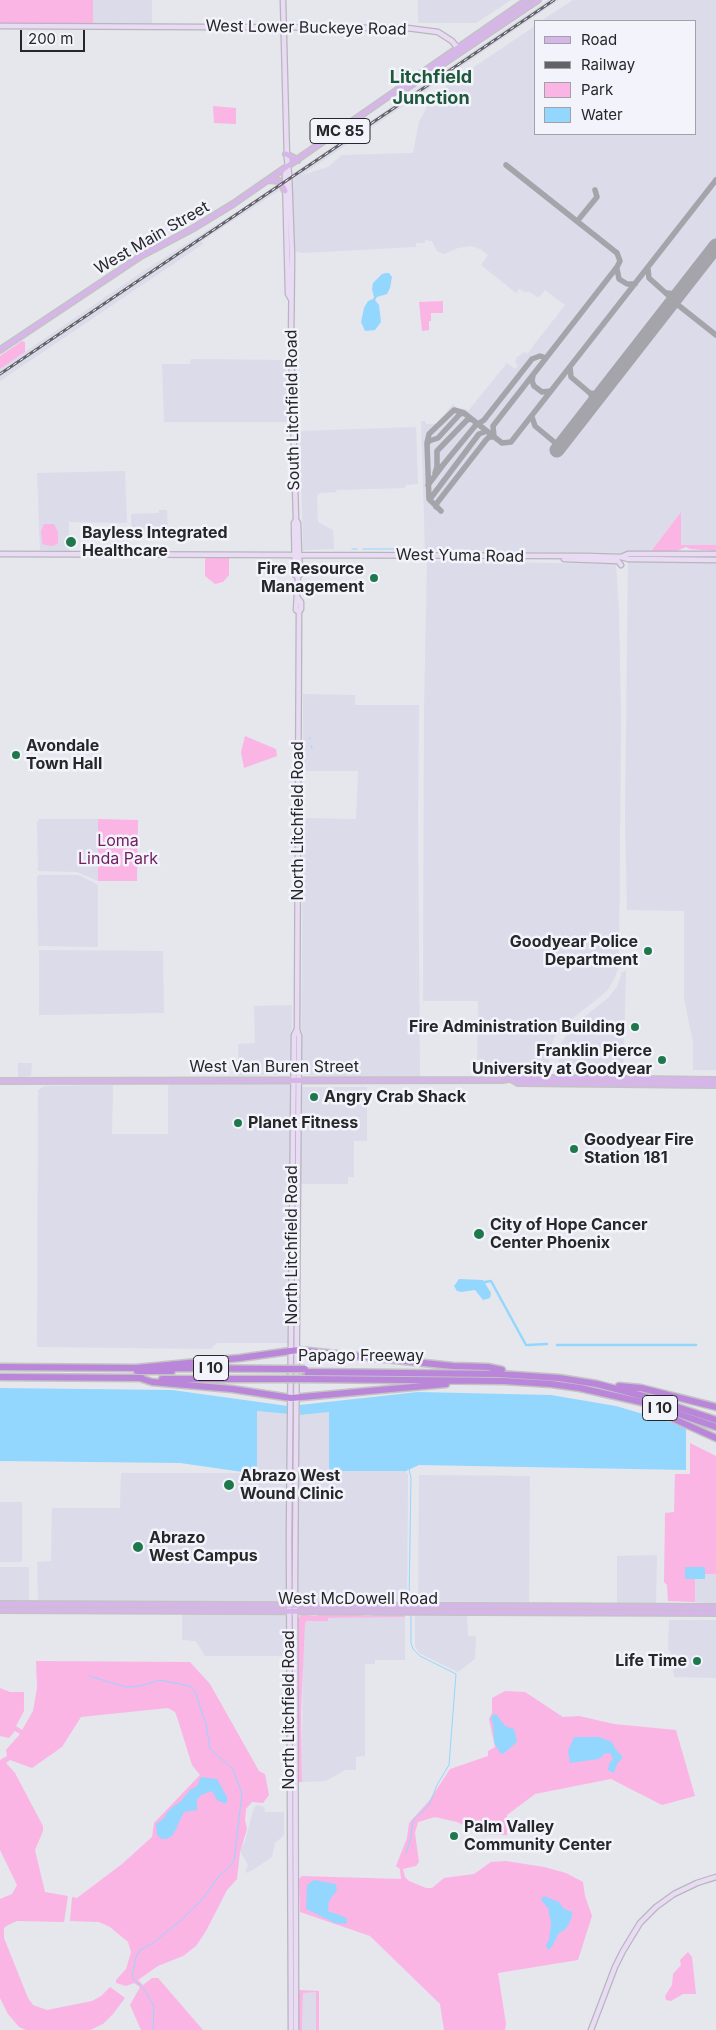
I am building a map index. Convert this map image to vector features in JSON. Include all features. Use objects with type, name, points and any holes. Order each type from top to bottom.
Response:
[{"type":"highway","points":[[136,1368],[240,1358],[294,1350],[410,1362],[427,1375],[526,1375],[577,1381],[647,1397],[716,1418]]},
{"type":"highway","name":"I 10","points":[[427,1375],[488,1367],[567,1376],[619,1386],[668,1400],[716,1418]]},
{"type":"highway","points":[[0,1368],[285,1373]]},
{"type":"highway","name":"Papago Freeway","points":[[0,1368],[136,1368],[410,1377],[427,1375],[474,1381],[551,1384],[650,1404],[716,1427]]},
{"type":"highway","name":"Papago Freeway","points":[[0,1378],[140,1378],[285,1373],[410,1377],[427,1375]]},
{"type":"highway","points":[[140,1378],[152,1382],[226,1388],[294,1398],[410,1377]]},
{"type":"highway","points":[[619,1386],[641,1388],[716,1408]]},
{"type":"highway","points":[[603,1393],[674,1418],[716,1438]]},
{"type":"main road","name":"South Litchfield Road","points":[[283,0],[286,154],[289,173],[296,520],[294,523],[297,554]]},
{"type":"main road","name":"MC 85","points":[[287,168],[399,90],[407,88],[527,0]]},
{"type":"main road","name":"MC 85","points":[[460,50],[494,30],[538,0]]},
{"type":"main road","points":[[494,30],[494,27],[508,16],[508,13]]},
{"type":"main road","name":"West Lower Buckeye Road","points":[[0,26],[284,27],[430,30],[447,36],[460,50]]},
{"type":"main road","points":[[286,154],[298,160]]},
{"type":"main road","name":"South Litchfield Road","points":[[287,168],[285,175],[290,256]]},
{"type":"main road","name":"West Main Street","points":[[0,350],[125,266],[218,214],[287,168]]},
{"type":"main road","points":[[268,180],[280,181],[286,192]]},
{"type":"main road","name":"West Yuma Road","points":[[0,554],[297,554],[621,557],[628,559],[716,560]]},
{"type":"main road","name":"North Litchfield Road","points":[[294,1350],[298,1160],[295,1146],[296,1079],[294,1035],[297,1030],[299,612],[301,609],[301,602],[298,598],[298,577],[295,575],[297,554]]},
{"type":"main road","name":"West Yuma Road","points":[[621,557],[628,554],[716,554]]},
{"type":"main road","points":[[661,560],[665,557],[683,554]]},
{"type":"main road","points":[[530,556],[618,562],[621,565]]},
{"type":"main road","name":"North Litchfield Road","points":[[291,2030],[293,1718],[296,1609],[294,1398],[295,1133],[293,1130],[296,1079]]},
{"type":"main road","name":"West Van Buren Street","points":[[0,1081],[296,1079],[513,1080],[518,1083],[641,1079],[716,1080]]},
{"type":"main road","points":[[627,1084],[630,1081],[641,1079]]},
{"type":"main road","name":"West Van Buren Street","points":[[555,1081],[627,1084],[716,1084]]},
{"type":"main road","name":"North Litchfield Road","points":[[294,1398],[289,1609],[293,1718],[290,1759],[296,1791],[296,2030]]},
{"type":"main road","name":"West McDowell Road","points":[[0,1604],[218,1605],[289,1609]]},
{"type":"main road","points":[[218,1605],[218,1612]]},
{"type":"main road","name":"West McDowell Road","points":[[0,1610],[218,1612],[289,1609],[716,1607]]},
{"type":"main road","name":"West McDowell Road","points":[[517,1609],[716,1613]]},
{"type":"main road","points":[[591,2030],[623,1950],[633,1932],[646,1916],[665,1900],[682,1890],[716,1877]]},
{"type":"shaded area","points":[[93,0],[152,0],[152,23],[93,23]]},
{"type":"shaded area","points":[[418,0],[511,0],[476,23],[418,23]]},
{"type":"shaded area","points":[[548,0],[559,0],[302,175],[328,167],[342,155],[413,153],[419,122],[434,94],[534,27],[534,135],[696,135],[696,20],[543,20],[573,0],[716,0],[716,545],[681,545],[680,513],[649,553],[425,551],[421,421],[425,421],[426,424],[436,424],[453,404],[457,408],[468,411],[507,363],[515,369],[518,365],[515,362],[517,357],[525,352],[527,354],[565,305],[545,290],[537,297],[530,292],[524,292],[519,289],[516,293],[481,265],[488,255],[480,249],[471,246],[458,248],[444,254],[437,251],[432,241],[425,240],[425,243],[416,243],[416,247],[301,253],[295,251],[292,182],[202,241],[203,244],[0,381],[0,369],[145,270],[241,209]]},
{"type":"shaded area","points":[[191,359],[286,360],[288,422],[164,422],[162,364],[190,364]]},
{"type":"shaded area","points":[[416,427],[418,484],[406,485],[405,488],[337,490],[336,492],[320,493],[317,496],[318,522],[333,530],[334,549],[303,550],[300,431]]},
{"type":"shaded area","points":[[125,471],[127,523],[69,522],[69,551],[40,550],[37,473]]},
{"type":"shaded area","points":[[159,510],[167,510],[168,536],[132,536],[131,514],[159,513]]},
{"type":"shaded area","points":[[427,561],[616,564],[621,715],[619,966],[607,991],[562,1027],[554,1038],[549,1052],[549,1072],[547,1075],[477,1075],[478,1001],[423,1001],[424,713]]},
{"type":"shaded area","points":[[628,561],[716,562],[716,1070],[693,1070],[693,1043],[684,998],[684,911],[627,910],[625,818]]},
{"type":"shaded area","points":[[303,694],[355,695],[355,705],[419,705],[420,1077],[328,1076],[305,1075],[301,1072],[303,818],[356,819],[358,771],[303,771]]},
{"type":"shaded area","points":[[39,819],[98,819],[98,881],[77,872],[38,871],[37,823]]},
{"type":"shaded area","points":[[39,875],[79,875],[98,885],[98,947],[38,946],[37,877]]},
{"type":"shaded area","points":[[39,950],[163,951],[164,1013],[39,1015]]},
{"type":"shaded area","points":[[626,971],[623,1075],[558,1072],[560,1046],[567,1034],[574,1025],[608,998],[617,987],[622,972]]},
{"type":"shaded area","points":[[292,1005],[291,1074],[238,1076],[238,1044],[255,1043],[254,1006]]},
{"type":"shaded area","points":[[18,1063],[32,1063],[31,1076],[18,1077]]},
{"type":"shaded area","points":[[170,1083],[291,1084],[288,1343],[217,1343],[211,1349],[37,1347],[38,1090],[45,1086],[113,1085],[112,1134],[168,1134],[168,1087]]},
{"type":"shaded area","points":[[302,1087],[367,1087],[367,1141],[354,1141],[354,1177],[348,1177],[348,1184],[300,1184]]},
{"type":"shaded area","points":[[257,1411],[289,1414],[285,1603],[72,1602],[38,1600],[37,1562],[51,1561],[52,1508],[120,1508],[121,1473],[257,1473]]},
{"type":"shaded area","points":[[329,1412],[329,1471],[406,1471],[408,1475],[407,1604],[298,1602],[300,1415]]},
{"type":"shaded area","points":[[419,1475],[530,1476],[529,1602],[418,1601]]},
{"type":"shaded area","points":[[0,1502],[22,1502],[22,1562],[0,1562]]},
{"type":"shaded area","points":[[657,1555],[656,1605],[617,1605],[617,1556]]},
{"type":"shaded area","points":[[0,1567],[29,1567],[29,1600],[0,1601]]},
{"type":"shaded area","points":[[705,1574],[716,1574],[716,1604],[695,1602],[695,1579],[704,1579]]},
{"type":"shaded area","points":[[182,1613],[285,1615],[287,1617],[288,1656],[205,1656],[196,1641],[182,1640]]},
{"type":"shaded area","points":[[415,1613],[467,1614],[468,1636],[476,1636],[475,1659],[458,1672],[419,1653],[415,1646]]},
{"type":"shaded area","points":[[405,1617],[405,1660],[375,1660],[375,1664],[365,1664],[365,1756],[356,1757],[356,1770],[345,1770],[326,1781],[302,1782],[303,1625],[307,1621],[328,1620],[328,1618]]},
{"type":"shaded area","points":[[669,1620],[716,1620],[716,1678],[674,1677],[671,1653],[668,1649]]},
{"type":"shaded area","points":[[257,1805],[264,1807],[265,1812],[284,1812],[284,1835],[275,1843],[272,1857],[245,1873],[248,1865],[240,1851],[245,1841],[254,1807]]},
{"type":"shaded area","points":[[303,1992],[316,1992],[316,2030],[302,2030]]},
{"type":"green space","points":[[0,0],[93,0],[93,23],[0,24]]},
{"type":"green space","points":[[213,106],[236,108],[236,124],[214,123]]},
{"type":"green space","points":[[443,301],[443,313],[431,313],[429,330],[422,331],[419,302]]},
{"type":"green space","points":[[22,341],[25,342],[25,352],[0,369],[0,356]]},
{"type":"green space","points":[[681,512],[681,545],[716,545],[716,551],[686,547],[677,551],[651,551]]},
{"type":"green space","points":[[44,524],[54,524],[58,532],[58,543],[53,546],[42,543],[41,531]]},
{"type":"green space","points":[[206,557],[229,557],[229,575],[223,582],[215,584],[205,576]]},
{"type":"green space","points":[[245,736],[276,749],[277,756],[244,768],[241,752]]},
{"type":"green space","name":"Loma Linda Park","points":[[98,819],[138,820],[137,881],[98,881]]},
{"type":"green space","points":[[690,1443],[716,1456],[716,1574],[705,1574],[704,1567],[685,1579],[695,1579],[695,1602],[668,1601],[667,1585],[664,1582],[665,1513],[674,1512],[675,1474],[690,1474]]},
{"type":"green space","points":[[301,1614],[315,1616],[321,1614],[347,1614],[370,1616],[378,1614],[405,1614],[405,1617],[328,1618],[328,1621],[307,1621],[305,1623],[301,1712],[302,1782],[297,1782],[298,1619]]},
{"type":"green space","points":[[36,1661],[190,1662],[210,1684],[259,1771],[265,1774],[269,1795],[263,1803],[252,1802],[246,1809],[245,1820],[247,1829],[240,1852],[237,1879],[227,1890],[206,1931],[196,1946],[183,1956],[158,1966],[138,1980],[143,1985],[152,1978],[158,1978],[203,2030],[141,2030],[130,2005],[140,1987],[134,1983],[126,1986],[116,1983],[116,1980],[126,1969],[131,1952],[128,1942],[110,1927],[99,1922],[70,1921],[72,1897],[77,1898],[122,1864],[152,1837],[154,1823],[200,1775],[192,1765],[175,1712],[168,1708],[81,1717],[62,1747],[32,1768],[10,1760],[6,1763],[15,1773],[43,1826],[43,1831],[35,1850],[45,1892],[68,1896],[64,1922],[17,1921],[4,1928],[4,1938],[28,1998],[33,2005],[47,2010],[92,2001],[101,1996],[110,1987],[125,1998],[103,2024],[90,2030],[26,2030],[19,2027],[8,2014],[0,1998],[0,1899],[12,1894],[17,1885],[0,1850],[0,1760],[7,1756],[6,1750],[20,1734],[15,1731],[9,1738],[0,1736],[0,1688],[10,1692],[24,1692],[24,1711],[16,1726],[22,1730],[33,1711],[37,1688]]},
{"type":"green space","points":[[505,1691],[525,1692],[563,1717],[579,1716],[614,1724],[676,1730],[695,1796],[662,1805],[611,1779],[535,1794],[507,1815],[507,1835],[484,1835],[457,1822],[435,1817],[418,1822],[415,1833],[419,1862],[416,1866],[403,1869],[405,1877],[409,1881],[426,1888],[432,1888],[444,1878],[474,1874],[491,1862],[506,1861],[544,1867],[566,1873],[583,1882],[585,1896],[592,1916],[578,1960],[498,1973],[506,2024],[505,2030],[444,2030],[440,2004],[370,1936],[300,1912],[299,1879],[302,1876],[401,1879],[400,1869],[396,1866],[407,1838],[409,1823],[429,1801],[450,1769],[488,1756],[488,1751],[495,1747],[489,1719],[492,1713],[492,1698]]},
{"type":"green space","points":[[688,1952],[692,1957],[696,1994],[683,1994],[671,2001],[666,2000],[665,1996],[672,1985],[673,1974],[681,1965],[680,1960]]},
{"type":"green space","points":[[299,1990],[319,1991],[319,2030],[316,2030],[316,1992],[303,1993],[302,2030],[298,2030]]},
{"type":"water","points":[[389,273],[392,277],[390,288],[387,294],[377,297],[375,300],[379,305],[381,322],[375,330],[365,331],[361,322],[364,308],[368,301],[374,297],[373,283],[382,274]]},
{"type":"water","points":[[459,1279],[483,1280],[491,1293],[490,1298],[483,1300],[475,1290],[457,1291],[454,1286]]},
{"type":"water","points":[[0,1388],[172,1390],[288,1406],[289,1414],[257,1411],[257,1474],[180,1463],[0,1461]]},
{"type":"water","points":[[418,1392],[551,1395],[616,1406],[686,1427],[686,1470],[419,1465],[406,1471],[329,1471],[329,1412],[300,1415],[300,1405]]},
{"type":"water","points":[[685,1567],[705,1567],[705,1579],[685,1579]]},
{"type":"water","points":[[496,1714],[505,1726],[514,1729],[517,1741],[503,1754],[500,1753],[494,1742],[491,1719],[492,1715]]},
{"type":"water","points":[[574,1737],[599,1737],[612,1742],[616,1750],[623,1757],[617,1764],[614,1773],[608,1770],[609,1764],[613,1759],[610,1753],[604,1754],[599,1759],[570,1763],[568,1751]]},
{"type":"water","points":[[201,1777],[217,1779],[227,1797],[227,1802],[225,1804],[217,1800],[212,1791],[201,1795],[197,1800],[197,1810],[184,1812],[173,1835],[167,1839],[162,1839],[157,1835],[156,1824],[190,1790],[197,1786]]},
{"type":"water","points":[[314,1880],[336,1884],[337,1890],[329,1901],[328,1911],[345,1917],[347,1920],[346,1924],[335,1923],[306,1909],[307,1885]]},
{"type":"water","points":[[544,1896],[559,1902],[563,1908],[572,1912],[572,1917],[566,1929],[559,1933],[552,1947],[548,1950],[546,1945],[549,1940],[551,1923],[548,1908],[541,1899]]},
{"type":"waterway","points":[[352,549],[357,549]]},
{"type":"waterway","points":[[363,549],[413,549]]},
{"type":"waterway","points":[[485,1282],[491,1281],[526,1345]]},
{"type":"waterway","points":[[528,1345],[547,1344]]},
{"type":"waterway","points":[[557,1345],[696,1345]]},
{"type":"waterway","points":[[409,1469],[411,1478],[409,1603]]},
{"type":"waterway","points":[[406,1853],[411,1837],[413,1820],[429,1805],[437,1785],[449,1765],[456,1674],[420,1656],[413,1649],[411,1643],[411,1615]]},
{"type":"waterway","points":[[89,1676],[126,1687],[141,1686],[159,1680],[190,1686],[195,1692],[206,1724],[210,1749],[233,1769],[242,1794],[232,1864],[219,1876],[201,1901],[153,1943],[140,1950],[136,1957],[132,1977],[146,1992],[154,2006],[153,2030]]},
{"type":"taxiway","points":[[436,507],[437,503],[486,440],[489,437],[494,437],[493,426],[620,261],[617,253],[506,165]]},
{"type":"taxiway","points":[[441,511],[429,499],[427,443],[429,434],[454,410],[464,413],[502,443],[511,442],[716,180]]},
{"type":"taxiway","points":[[579,219],[597,197],[595,190]]},
{"type":"taxiway","points":[[617,269],[619,279],[627,284],[635,284]]},
{"type":"taxiway","points":[[648,269],[649,278],[669,296],[668,307]]},
{"type":"taxiway","points":[[667,293],[675,294],[680,292]]},
{"type":"taxiway","points":[[673,301],[716,335]]},
{"type":"taxiway","points":[[428,485],[475,426],[484,420],[532,359],[540,356],[546,358]]},
{"type":"taxiway","points":[[570,367],[571,377],[591,394],[592,401],[590,407]]},
{"type":"taxiway","points":[[533,375],[532,381],[534,386],[542,392],[551,391]]},
{"type":"taxiway","points":[[590,393],[596,394],[603,390]]},
{"type":"taxiway","points":[[427,444],[429,441],[438,438],[460,414],[464,413]]},
{"type":"taxiway","points":[[532,417],[535,426],[559,446]]},
{"type":"taxiway","points":[[435,473],[437,451],[467,420],[471,419]]},
{"type":"taxiway","points":[[430,499],[479,434],[487,431]]},
{"type":"runway","points":[[557,450],[716,246]]},
{"type":"railway","points":[[0,374],[554,0]]},
{"type":"place","name":"Bayless Integrated Healthcare","points":[[71,542]]},
{"type":"place","name":"Fire Resource Management","points":[[374,578]]},
{"type":"place","name":"Avondale Town Hall","points":[[16,755]]},
{"type":"place","name":"Goodyear Police Department","points":[[648,951]]},
{"type":"place","name":"Fire Administration Building","points":[[635,1027]]},
{"type":"place","name":"Franklin Pierce University at Goodyear","points":[[662,1060]]},
{"type":"place","name":"Angry Crab Shack","points":[[314,1097]]},
{"type":"place","name":"Planet Fitness","points":[[238,1123]]},
{"type":"place","name":"Goodyear Fire Station 181","points":[[574,1149]]},
{"type":"place","name":"City of Hope Cancer Center Phoenix","points":[[479,1234]]},
{"type":"place","name":"Abrazo West Wound Clinic","points":[[229,1485]]},
{"type":"place","name":"Abrazo West Campus","points":[[138,1547]]},
{"type":"place","name":"Life Time","points":[[697,1661]]},
{"type":"place","name":"Palm Valley Community Center","points":[[454,1836]]},
{"type":"district","name":"Litchfield Junction","points":[[431,88]]}]
